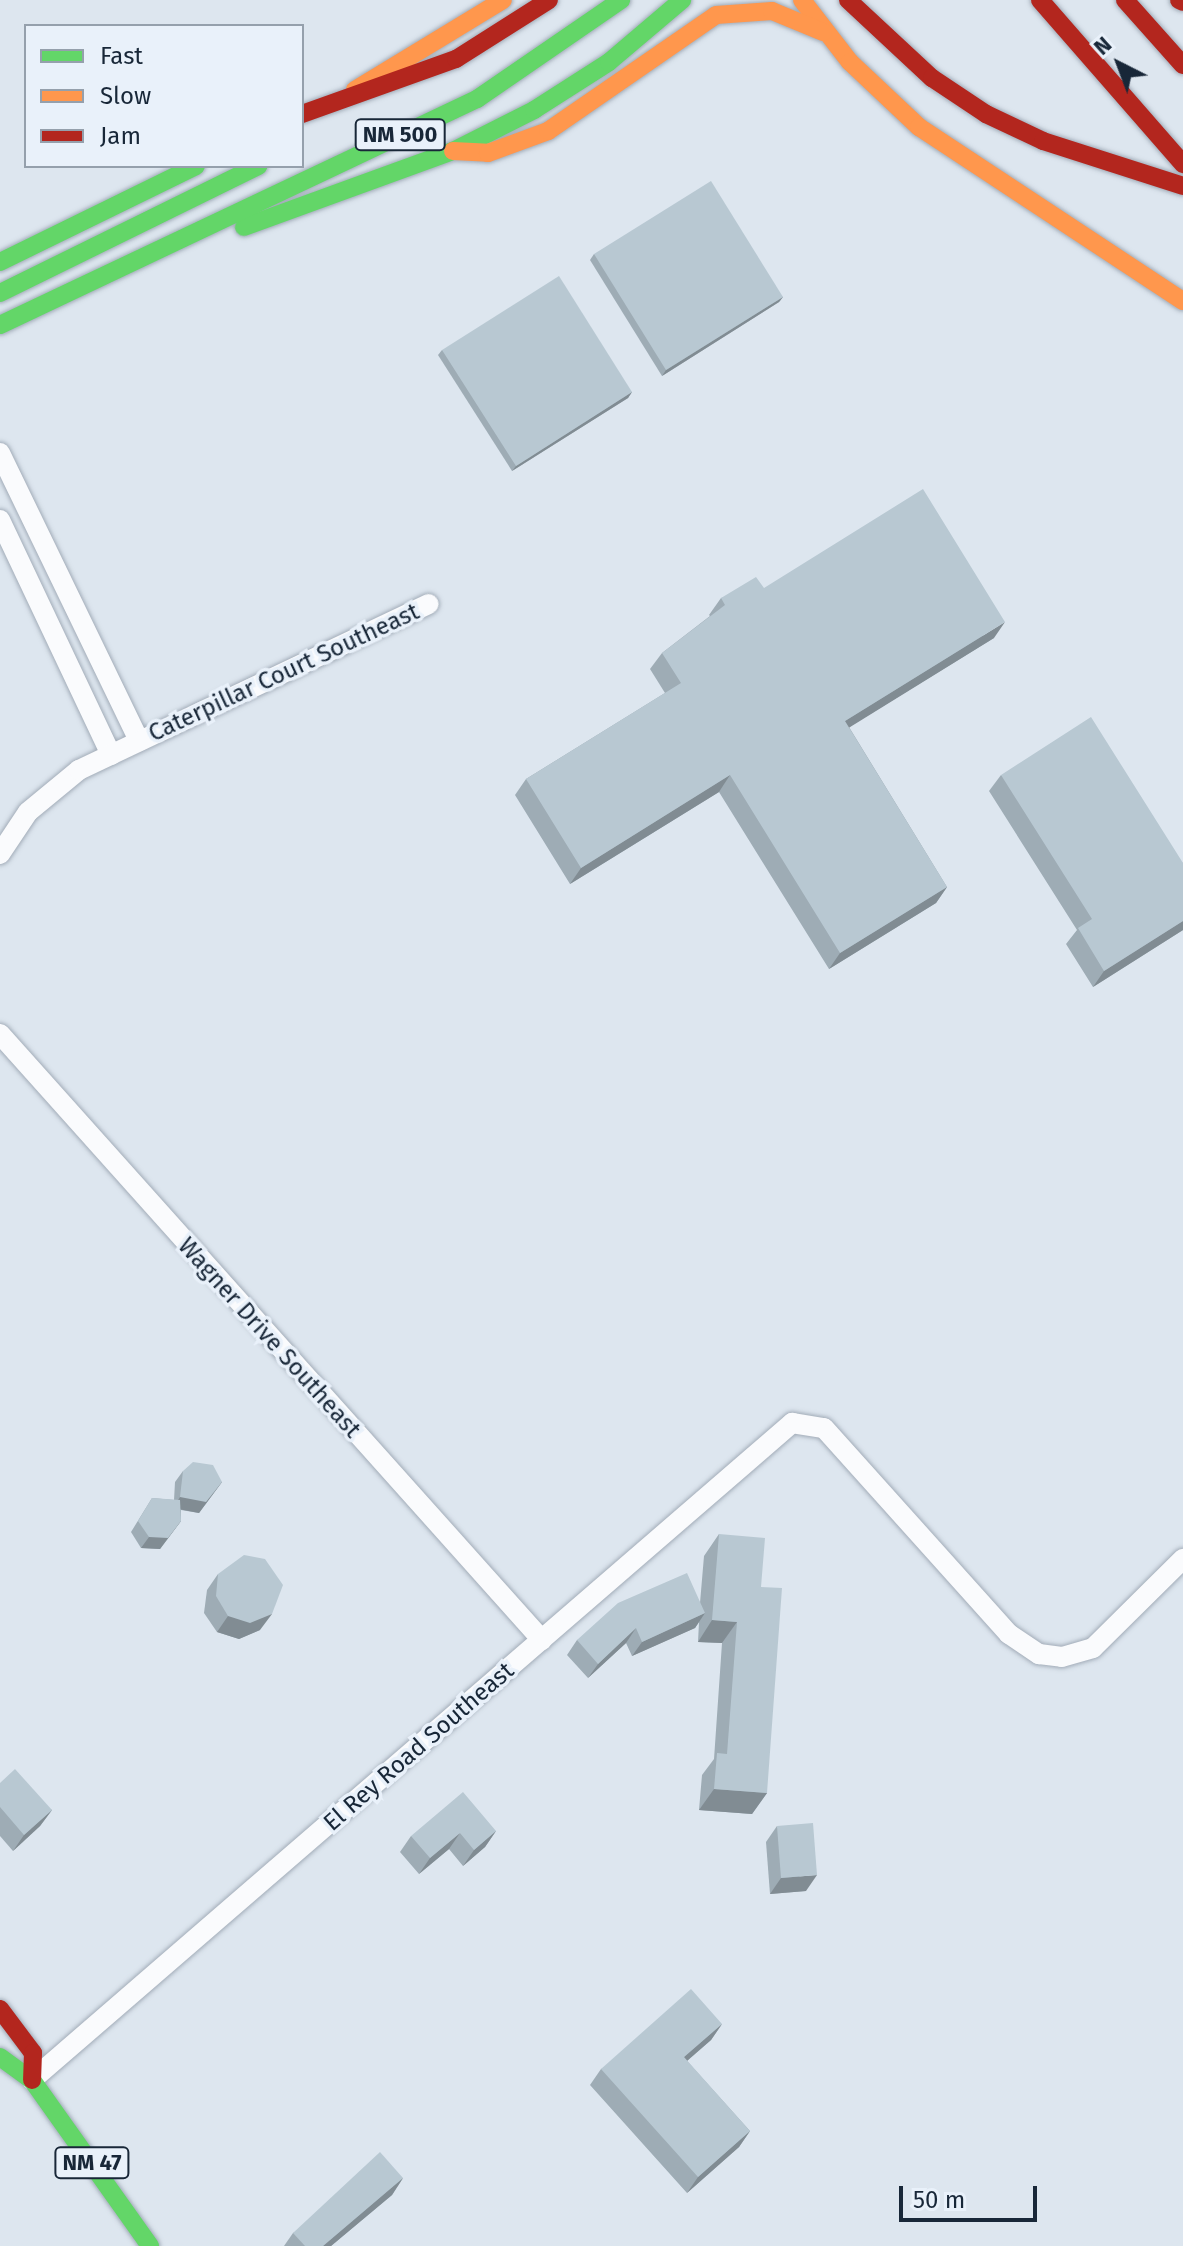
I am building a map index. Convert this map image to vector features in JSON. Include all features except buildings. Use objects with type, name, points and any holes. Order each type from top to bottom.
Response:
[{"type":"main road","points":[[355,90],[503,0]]},
{"type":"main road","name":"NM 500","points":[[304,113],[355,90],[456,59],[549,0]]},
{"type":"main road","name":"NM 500","points":[[0,325],[477,99],[621,0]]},
{"type":"main road","points":[[165,246],[218,236],[453,151],[572,87],[682,0]]},
{"type":"main road","points":[[802,0],[823,32],[940,143],[1183,301]]},
{"type":"main road","points":[[848,0],[941,84],[1014,128],[1183,186]]},
{"type":"main road","points":[[867,0],[884,32]]},
{"type":"main road","points":[[1040,0],[1181,162]]},
{"type":"main road","points":[[1125,0],[1183,65]]},
{"type":"main road","points":[[453,151],[488,153],[548,131],[716,15],[772,11],[823,32]]},
{"type":"main road","points":[[304,126],[336,98]]},
{"type":"main road","points":[[0,262],[192,168]]},
{"type":"main road","points":[[0,293],[254,168]]},
{"type":"main road","name":"NM 47","points":[[0,2009],[33,2053],[32,2080]]},
{"type":"main road","name":"NM 47","points":[[0,2057],[32,2080],[150,2246]]},
{"type":"street","points":[[0,453],[139,741],[44,796],[0,854]]},
{"type":"street","points":[[0,520],[111,755]]},
{"type":"street","name":"Caterpillar Court Southeast","points":[[139,741],[429,604]]},
{"type":"street","name":"Wagner Drive Southeast","points":[[0,1034],[542,1640]]},
{"type":"street","name":"El Rey Road Southeast","points":[[32,2080],[785,1427],[808,1421],[824,1428],[1018,1643],[1039,1654],[1062,1657],[1093,1648],[1183,1559]]},
{"type":"traffic: fast","points":[[0,325],[477,99],[621,0]]},
{"type":"traffic: fast","points":[[244,227],[453,151],[534,110],[609,62],[682,0]]},
{"type":"traffic: fast","points":[[0,262],[192,168]]},
{"type":"traffic: fast","points":[[0,293],[254,168]]},
{"type":"traffic: fast","points":[[0,2057],[32,2080],[150,2246]]},
{"type":"traffic: slow","points":[[355,90],[503,0]]},
{"type":"traffic: slow","points":[[802,0],[850,62],[919,127],[1183,301]]},
{"type":"traffic: slow","points":[[453,151],[488,153],[548,131],[716,15],[772,11],[823,32]]},
{"type":"traffic: jam","points":[[304,113],[456,59],[549,0]]},
{"type":"traffic: jam","points":[[848,0],[932,78],[986,114],[1043,141],[1183,186]]},
{"type":"traffic: jam","points":[[1040,0],[1183,164]]},
{"type":"traffic: jam","points":[[1125,0],[1183,65]]},
{"type":"traffic: jam","points":[[1179,0],[1183,2]]},
{"type":"traffic: jam","points":[[0,2009],[33,2053],[32,2080]]}]
